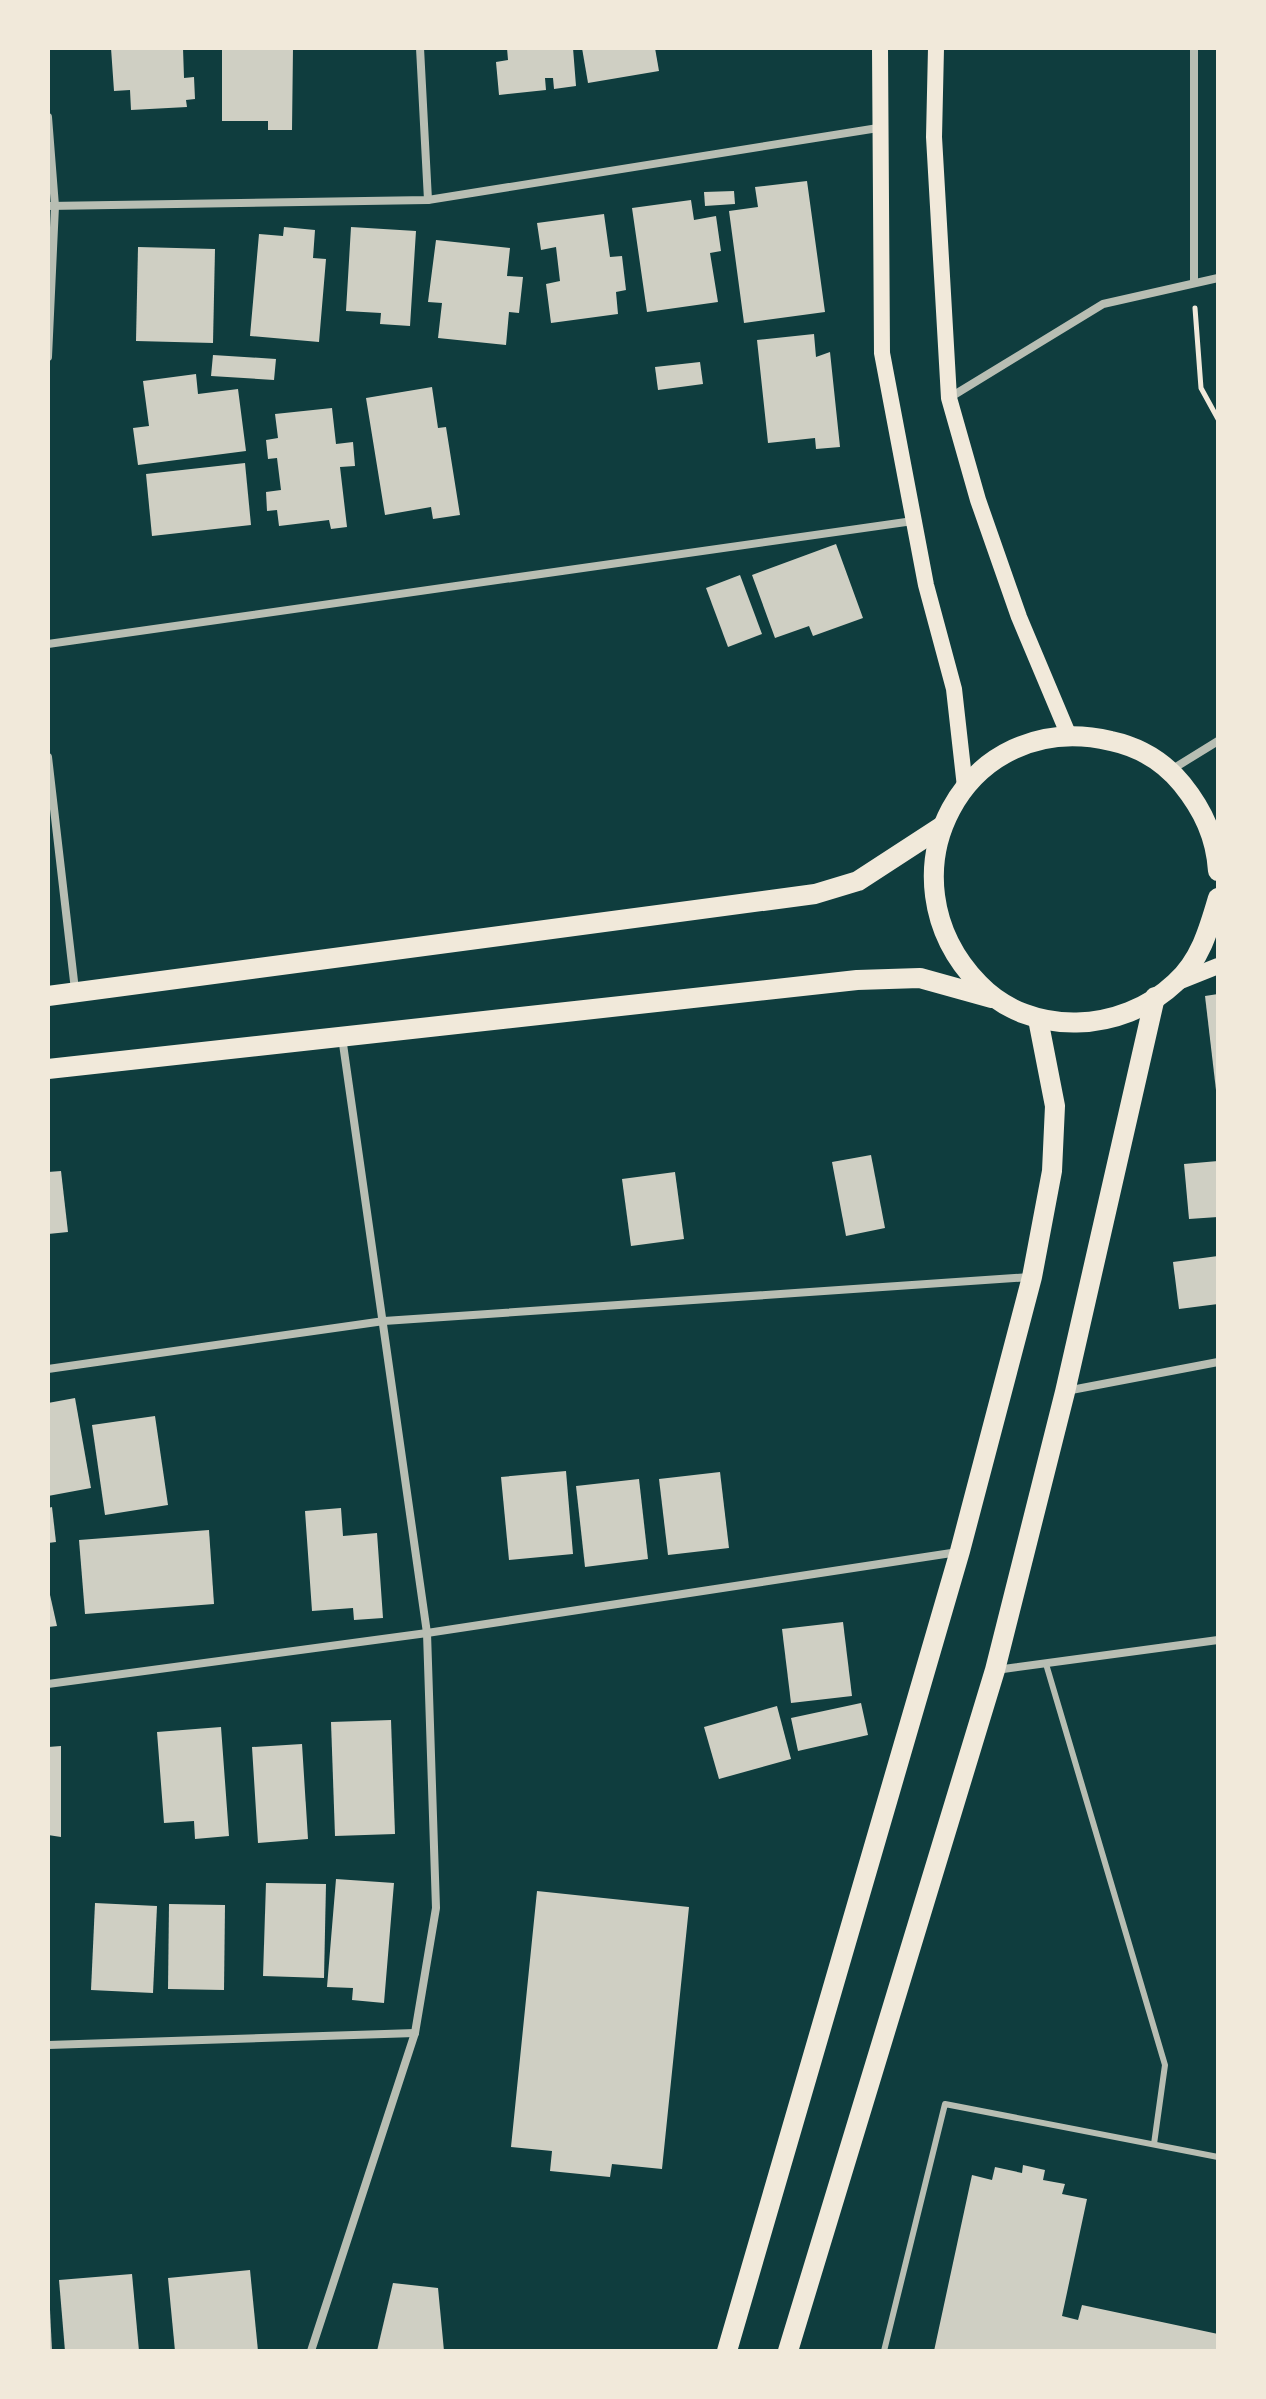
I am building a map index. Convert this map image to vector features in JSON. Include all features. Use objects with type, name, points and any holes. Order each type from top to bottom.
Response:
[{"type":"main road","points":[[880,48],[878,128],[882,353],[913,521],[954,689],[965,787]]},
{"type":"main road","points":[[936,48],[934,137],[949,398],[978,500],[1019,617],[1069,736]]},
{"type":"main road","points":[[992,998],[958,962],[936,917],[932,871],[941,827],[965,787],[999,756],[1041,738],[1087,735],[1132,746],[1171,770],[1209,809],[1218,871]]},
{"type":"main road","points":[[48,996],[815,894],[858,881],[941,827]]},
{"type":"main road","points":[[1177,983],[1205,942],[1218,898]]},
{"type":"main road","points":[[48,1069],[857,980],[920,978],[992,998],[1038,1019],[1087,1024],[1135,1011],[1177,983],[1218,966]]},
{"type":"main road","points":[[788,2351],[995,1670],[1065,1392],[1155,997]]},
{"type":"main road","points":[[727,2351],[960,1551],[1032,1277],[1052,1171],[1055,1106],[1038,1019]]},
{"type":"street","points":[[420,48],[428,200]]},
{"type":"street","points":[[1194,48],[1194,283]]},
{"type":"street","points":[[48,117],[52,206],[48,357]]},
{"type":"street","points":[[52,206],[428,200],[878,128]]},
{"type":"street","points":[[949,398],[1103,304],[1218,278]]},
{"type":"street","points":[[48,644],[913,521]]},
{"type":"street","points":[[1171,770],[1218,741]]},
{"type":"street","points":[[48,757],[75,991]]},
{"type":"street","points":[[311,2351],[415,2033],[436,1908],[427,1633],[342,1037]]},
{"type":"street","points":[[48,1369],[384,1321],[1032,1277]]},
{"type":"street","points":[[1065,1392],[1218,1362]]},
{"type":"street","points":[[48,1684],[427,1633],[960,1551]]},
{"type":"street","points":[[995,1670],[1218,1640]]},
{"type":"street","points":[[48,2045],[415,2033]]},
{"type":"lane","points":[[1046,1664],[1165,2065],[1154,2144]]},
{"type":"lane","points":[[884,2351],[945,2104],[1218,2157]]},
{"type":"path","points":[[1194,283],[1201,388],[1218,419]]},
{"type":"building","points":[[111,48],[183,48],[184,78],[194,77],[195,99],[186,100],[187,107],[131,110],[130,90],[114,91]]},
{"type":"building","points":[[222,48],[293,48],[292,130],[268,130],[268,121],[222,121]]},
{"type":"building","points":[[507,48],[573,48],[576,86],[554,89],[553,78],[545,78],[546,90],[499,95],[496,62],[508,60]]},
{"type":"building","points":[[582,48],[655,48],[659,71],[588,83]]},
{"type":"building","points":[[807,181],[825,312],[744,323],[729,211],[758,207],[755,187]]},
{"type":"building","points":[[734,191],[735,204],[705,206],[704,192]]},
{"type":"building","points":[[691,200],[694,220],[716,216],[721,251],[710,253],[718,302],[647,312],[632,208]]},
{"type":"building","points":[[604,214],[610,257],[622,256],[626,290],[616,292],[618,314],[551,323],[546,284],[560,281],[556,247],[541,250],[537,223]]},
{"type":"building","points":[[284,227],[315,230],[313,258],[326,259],[319,342],[250,336],[259,234],[283,236]]},
{"type":"building","points":[[351,227],[416,231],[410,326],[380,324],[381,313],[346,311]]},
{"type":"building","points":[[436,240],[510,248],[507,276],[523,277],[519,313],[509,312],[506,345],[438,338],[442,303],[428,302]]},
{"type":"building","points":[[138,247],[215,249],[213,343],[136,341]]},
{"type":"building","points":[[814,334],[816,357],[830,352],[840,447],[816,449],[815,438],[768,443],[757,340]]},
{"type":"building","points":[[213,355],[276,359],[274,380],[211,376]]},
{"type":"building","points":[[700,362],[703,384],[658,390],[655,367]]},
{"type":"building","points":[[196,374],[198,394],[238,389],[246,451],[138,465],[133,428],[149,426],[143,381]]},
{"type":"building","points":[[432,387],[438,428],[446,427],[460,515],[433,519],[431,507],[385,515],[366,398]]},
{"type":"building","points":[[332,408],[336,444],[353,442],[355,466],[340,467],[347,527],[331,529],[329,520],[279,526],[277,510],[267,511],[266,492],[281,490],[277,458],[268,459],[266,440],[278,438],[275,414]]},
{"type":"building","points":[[245,463],[251,525],[152,536],[146,474]]},
{"type":"building","points":[[836,544],[863,618],[813,636],[809,626],[775,638],[752,575]]},
{"type":"building","points":[[740,575],[762,634],[728,647],[706,588]]},
{"type":"building","points":[[1218,994],[1218,1090],[1216,1090],[1205,996]]},
{"type":"building","points":[[871,1155],[885,1228],[846,1236],[832,1162]]},
{"type":"building","points":[[1218,1161],[1218,1217],[1189,1219],[1184,1164]]},
{"type":"building","points":[[61,1171],[68,1232],[48,1234],[48,1172]]},
{"type":"building","points":[[675,1172],[684,1239],[631,1246],[622,1179]]},
{"type":"building","points":[[1218,1256],[1218,1304],[1179,1309],[1173,1262]]},
{"type":"building","points":[[75,1398],[91,1488],[48,1496],[48,1403]]},
{"type":"building","points":[[155,1416],[168,1505],[105,1515],[92,1425]]},
{"type":"building","points":[[566,1471],[573,1554],[509,1560],[501,1477]]},
{"type":"building","points":[[720,1472],[729,1548],[668,1555],[659,1479]]},
{"type":"building","points":[[639,1479],[648,1559],[585,1567],[576,1486]]},
{"type":"building","points":[[52,1507],[56,1542],[48,1543],[48,1508]]},
{"type":"building","points":[[341,1508],[343,1536],[377,1533],[383,1618],[354,1620],[353,1608],[312,1611],[305,1511]]},
{"type":"building","points":[[209,1530],[214,1604],[85,1614],[79,1540]]},
{"type":"building","points":[[48,1586],[57,1626],[48,1627]]},
{"type":"building","points":[[843,1622],[852,1696],[791,1703],[782,1629]]},
{"type":"building","points":[[861,1703],[868,1735],[798,1751],[791,1718]]},
{"type":"building","points":[[777,1706],[791,1759],[719,1779],[704,1727]]},
{"type":"building","points":[[391,1720],[395,1834],[335,1836],[331,1722]]},
{"type":"building","points":[[221,1727],[229,1836],[195,1839],[194,1821],[164,1823],[157,1732]]},
{"type":"building","points":[[302,1744],[308,1839],[258,1843],[252,1747]]},
{"type":"building","points":[[61,1746],[61,1837],[48,1835],[48,1747]]},
{"type":"building","points":[[336,1879],[394,1883],[384,2003],[352,2000],[353,1988],[327,1987]]},
{"type":"building","points":[[266,1883],[326,1884],[324,1978],[263,1976]]},
{"type":"building","points":[[537,1891],[689,1907],[662,2169],[612,2164],[610,2177],[550,2171],[552,2151],[511,2147]]},
{"type":"building","points":[[95,1903],[157,1906],[153,1993],[91,1990]]},
{"type":"building","points":[[169,1904],[225,1905],[224,1990],[168,1989]]},
{"type":"building","points":[[1023,2165],[1045,2170],[1043,2180],[1065,2184],[1062,2194],[1087,2199],[1062,2316],[1078,2320],[1082,2305],[1218,2334],[1218,2351],[934,2351],[972,2175],[992,2180],[995,2167],[1022,2173]]},
{"type":"building","points":[[250,2270],[258,2351],[175,2351],[168,2278]]},
{"type":"building","points":[[132,2274],[139,2351],[65,2351],[59,2280]]},
{"type":"building","points":[[393,2283],[438,2288],[444,2351],[377,2351]]},
{"type":"building","points":[[50,2310],[52,2351],[48,2351]]}]
